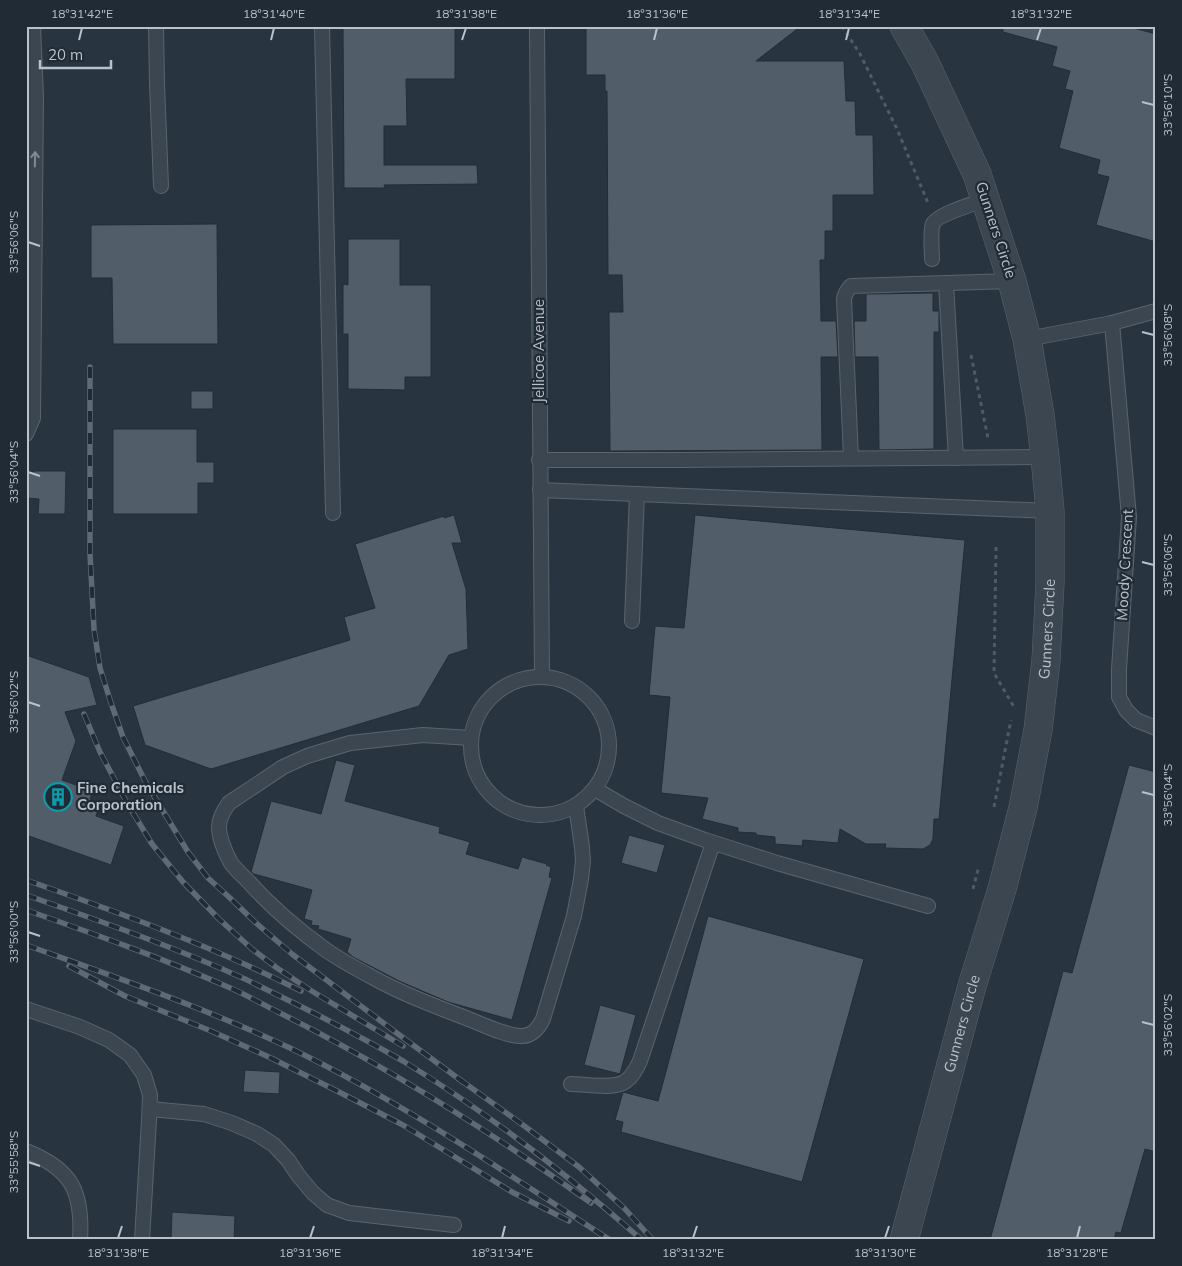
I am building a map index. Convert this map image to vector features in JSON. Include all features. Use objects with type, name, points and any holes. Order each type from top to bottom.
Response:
[{"type":"street","name":"Gunners Circle","points":[[904,26],[925,63],[977,174],[1012,281],[1027,339],[1045,457],[1050,511],[1050,583],[1046,660],[1038,730],[1023,808],[904,1240]]},
{"type":"lane","points":[[26,434],[33,418],[36,107],[33,26]]},
{"type":"lane","points":[[156,26],[161,186]]},
{"type":"lane","points":[[322,26],[333,513]]},
{"type":"lane","name":"Jellicoe Avenue","points":[[537,26],[542,676]]},
{"type":"lane","points":[[932,259],[932,229],[935,220],[986,199]]},
{"type":"lane","points":[[851,458],[844,309],[846,292],[852,286],[1012,281]]},
{"type":"lane","points":[[946,283],[956,458]]},
{"type":"lane","points":[[1027,339],[1112,323],[1156,311]]},
{"type":"lane","name":"Moody Crescent","points":[[1112,323],[1129,517],[1119,669],[1119,697],[1126,710],[1136,720],[1156,728]]},
{"type":"lane","points":[[540,460],[1045,457]]},
{"type":"lane","points":[[540,490],[1050,511]]},
{"type":"lane","points":[[632,621],[637,494]]},
{"type":"lane","points":[[542,676],[567,681],[588,695],[604,716],[610,741],[607,766],[596,789],[576,806],[552,815],[526,814],[502,804],[484,787],[473,764],[471,738],[478,713],[494,694],[516,680],[542,676]]},
{"type":"lane","points":[[471,738],[423,735],[350,743],[307,756],[283,767],[229,803],[223,811],[219,822],[220,836],[232,864],[262,897],[306,935],[328,951],[373,978],[409,995],[489,1027],[520,1036],[528,1036],[534,1032],[543,1019],[574,916],[581,879],[582,861],[582,847],[576,806]]},
{"type":"lane","points":[[596,789],[624,806],[658,822],[713,842],[777,863],[928,906]]},
{"type":"lane","points":[[571,1084],[611,1086],[625,1082],[634,1073],[640,1061],[713,842]]},
{"type":"lane","points":[[26,1009],[80,1027],[108,1040],[130,1055],[144,1075],[150,1095],[150,1108],[142,1240]]},
{"type":"lane","points":[[150,1108],[204,1114],[257,1134],[274,1145],[313,1193],[327,1205],[349,1213],[454,1225]]},
{"type":"lane","points":[[26,1150],[42,1157],[66,1175],[77,1194],[81,1220],[80,1240]]},
{"type":"path","points":[[993,814],[1014,706],[994,673],[996,547]]},
{"type":"path","points":[[973,889],[980,861]]},
{"type":"building","points":[[343,26],[455,26],[455,79],[406,79],[407,126],[384,126],[384,165],[477,165],[478,184],[384,185],[385,188],[344,188]]},
{"type":"building","points":[[586,26],[801,26],[756,61],[844,61],[846,101],[855,101],[856,135],[873,135],[874,195],[833,195],[833,231],[825,231],[825,260],[820,260],[821,321],[836,321],[838,357],[821,357],[822,450],[610,451],[609,312],[623,312],[622,275],[608,275],[607,91],[605,91],[605,75],[586,75]]},
{"type":"building","points":[[1003,26],[1126,26],[1156,34],[1156,242],[1096,225],[1109,177],[1097,174],[1100,160],[1059,148],[1073,91],[1065,89],[1070,71],[1052,66],[1057,47],[1003,32]]},
{"type":"building","points":[[217,224],[218,344],[113,344],[112,278],[91,278],[91,225]]},
{"type":"building","points":[[348,239],[400,239],[400,285],[431,285],[431,377],[405,377],[405,390],[348,389],[348,334],[343,334],[343,284],[348,285]]},
{"type":"building","points":[[933,293],[933,311],[939,311],[939,332],[934,332],[934,449],[879,450],[878,357],[855,357],[854,321],[866,321],[866,294]]},
{"type":"building","points":[[191,391],[213,391],[213,409],[191,409]]},
{"type":"building","points":[[113,429],[197,429],[197,462],[214,462],[214,483],[198,483],[198,514],[113,514]]},
{"type":"building","points":[[66,471],[65,514],[38,514],[39,499],[26,498],[26,472]]},
{"type":"building","points":[[454,515],[462,543],[452,543],[466,589],[468,649],[449,655],[419,706],[211,769],[145,745],[133,706],[350,640],[344,617],[375,608],[355,544],[444,516],[444,518]]},
{"type":"building","points":[[695,515],[965,540],[939,819],[934,819],[933,839],[930,845],[923,849],[885,848],[886,844],[866,844],[840,829],[838,843],[803,840],[802,846],[775,844],[775,837],[738,832],[738,828],[702,819],[708,798],[661,793],[670,697],[649,695],[655,626],[684,628]]},
{"type":"building","name":"Fine Chemicals Corporation","points":[[26,655],[89,677],[97,705],[65,712],[76,741],[62,780],[93,791],[90,799],[100,803],[96,816],[124,826],[111,865],[26,835]]},
{"type":"building","points":[[336,760],[355,765],[345,801],[440,827],[439,833],[470,842],[466,854],[518,869],[522,857],[547,864],[551,867],[549,877],[552,878],[512,1020],[448,1002],[399,981],[353,957],[347,952],[351,939],[318,929],[319,926],[311,925],[312,921],[304,919],[312,890],[251,872],[271,801],[321,814]]},
{"type":"building","points":[[1129,765],[1156,772],[1156,1152],[1145,1149],[1121,1233],[1116,1232],[1114,1240],[990,1240],[1063,971],[1072,973]]},
{"type":"building","points":[[629,835],[665,845],[657,873],[621,863]]},
{"type":"building","points":[[708,916],[864,959],[802,1182],[621,1132],[623,1122],[615,1120],[623,1092],[658,1101]]},
{"type":"building","points":[[600,1005],[636,1015],[620,1074],[584,1065]]},
{"type":"building","points":[[245,1070],[280,1072],[279,1094],[243,1092]]},
{"type":"building","points":[[172,1212],[235,1216],[234,1240],[171,1240]]},
{"type":"railway","points":[[90,367],[90,554],[94,629],[100,668],[111,703],[123,737],[146,783],[188,852],[208,878],[292,954],[463,1082]]},
{"type":"railway","points":[[84,714],[100,752],[127,803],[152,844],[183,882],[219,919],[252,949],[277,968],[403,1046]]},
{"type":"railway","points":[[26,880],[200,945],[301,991]]},
{"type":"railway","points":[[26,895],[137,935],[218,967],[296,1004],[403,1061],[466,1102],[526,1145],[642,1240]]},
{"type":"railway","points":[[26,910],[203,976],[241,993],[319,1033],[399,1078],[477,1126],[591,1203]]},
{"type":"railway","points":[[26,945],[160,994],[258,1033],[332,1069],[453,1139],[610,1240]]},
{"type":"railway","points":[[69,966],[125,996],[211,1031],[339,1092],[403,1125],[512,1192],[569,1221]]},
{"type":"railway","points":[[459,1079],[579,1167],[624,1208],[653,1240]]},
{"type":"place","name":"Fine Chemicals Corporation","points":[[58,797]]}]
